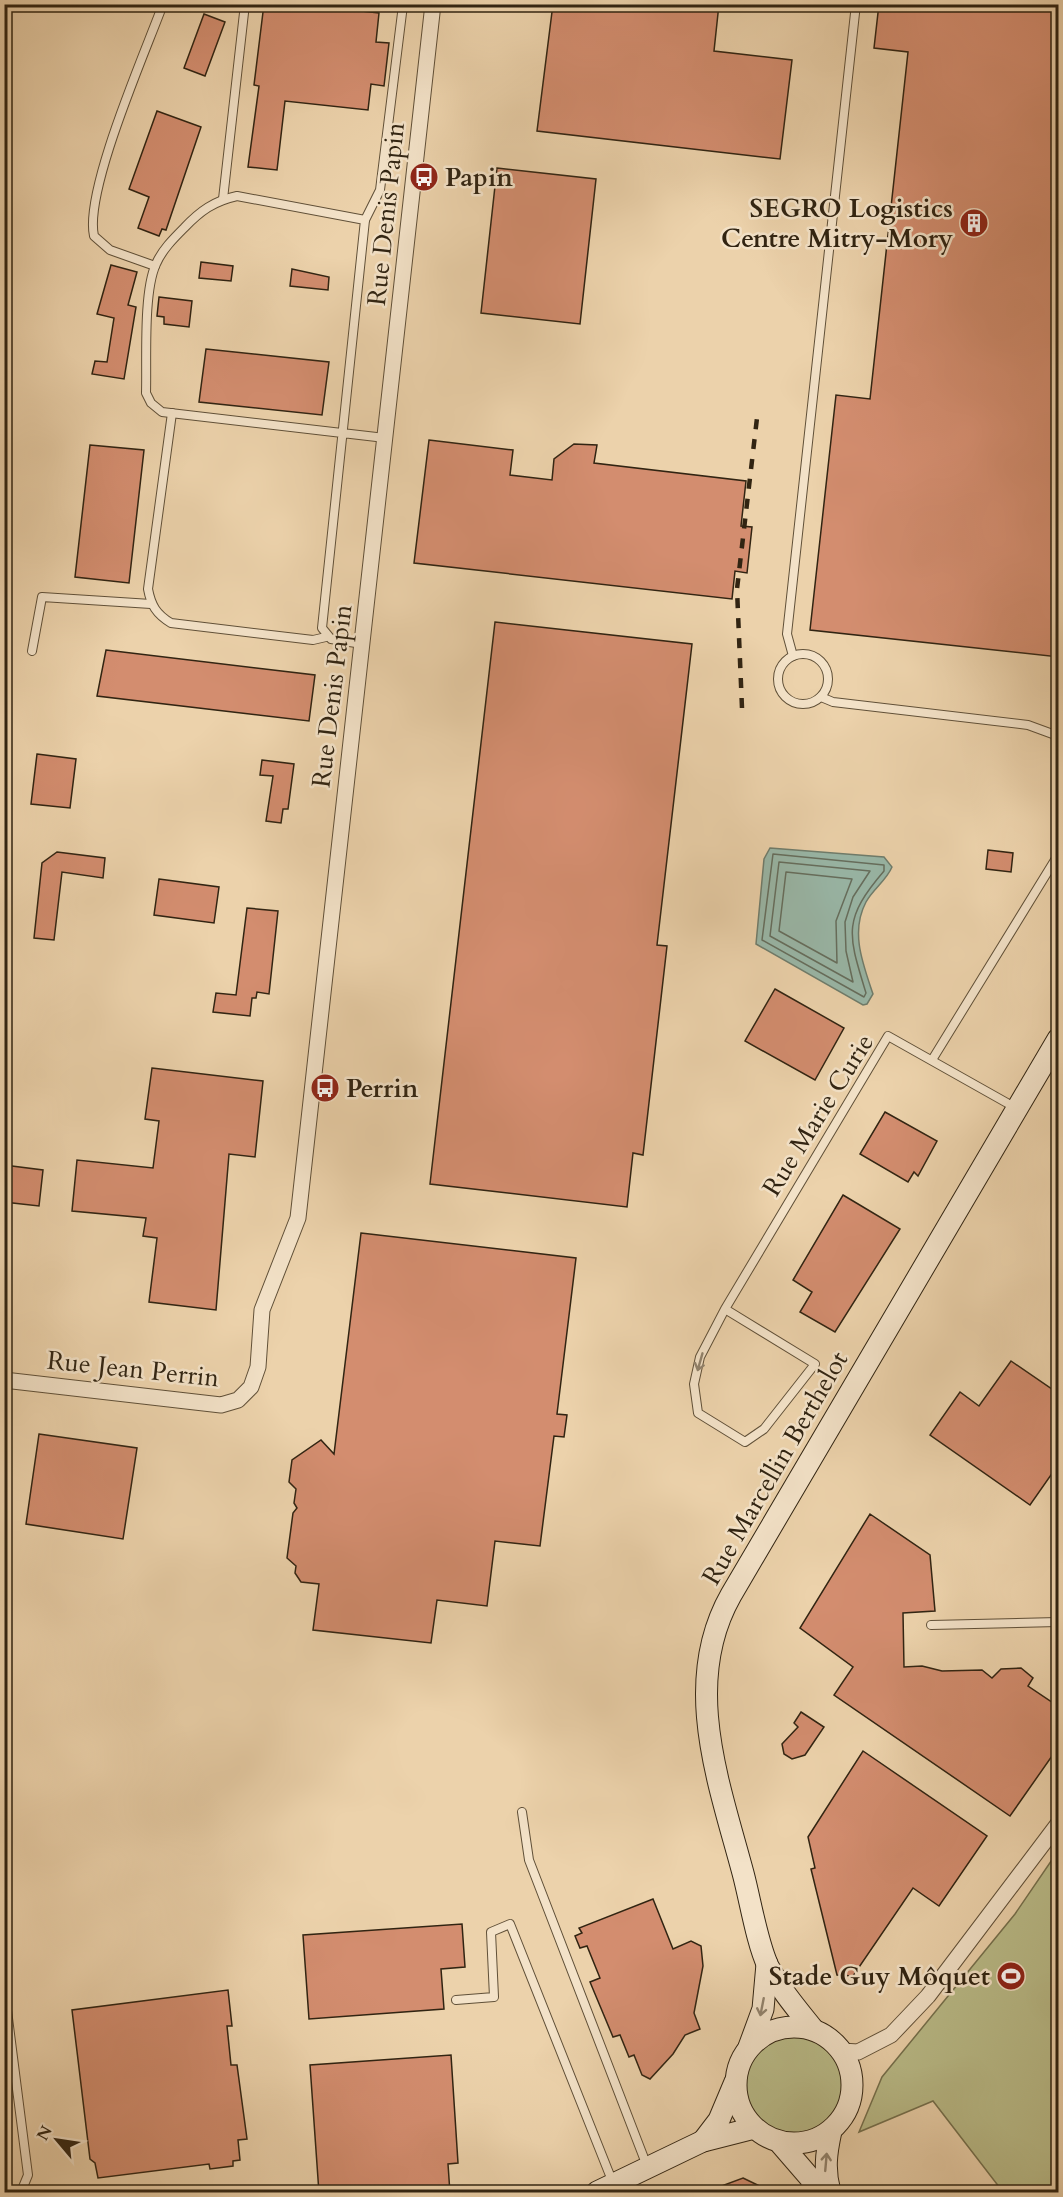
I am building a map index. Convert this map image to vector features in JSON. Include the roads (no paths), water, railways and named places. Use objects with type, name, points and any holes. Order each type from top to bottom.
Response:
[{"type":"street","name":"Rue Denis Papin","points":[[251,1387],[258,1367],[262,1310],[298,1218],[433,4]]},
{"type":"street","name":"Rue Marcellin Berthelot","points":[[749,2047],[763,2009],[767,1964],[709,1738],[707,1678],[712,1636],[731,1595],[1059,1039]]},
{"type":"street","name":"Rue Jean Perrin","points":[[4,1380],[221,1405],[238,1400],[251,1387]]},
{"type":"street","points":[[842,2051],[858,2052],[891,2035],[928,1996],[1059,1824]]},
{"type":"street","name":"Rue Marcellin Berthelot","points":[[767,1964],[813,2029]]},
{"type":"street","points":[[703,2141],[719,2120],[735,2081],[739,2063],[749,2047],[762,2036],[778,2028],[795,2026],[813,2029],[829,2038],[842,2051],[850,2066],[853,2084],[850,2102],[843,2118],[831,2131],[815,2140],[797,2144],[779,2142]]},
{"type":"street","points":[[735,2081],[740,2107],[754,2128],[779,2142],[811,2180],[814,2193]]},
{"type":"street","points":[[605,2188],[703,2141],[754,2128]]},
{"type":"street","points":[[830,2193],[825,2166],[831,2131]]},
{"type":"lane","points":[[155,266],[110,250],[94,236],[91,216],[112,139],[163,4]]},
{"type":"lane","points":[[223,199],[245,4]]},
{"type":"lane","points":[[326,637],[322,628],[341,432],[365,220],[380,190],[403,5],[397,4]]},
{"type":"lane","points":[[793,656],[787,634],[856,4]]},
{"type":"lane","points":[[365,220],[237,196],[223,199],[200,210],[165,248],[155,266],[150,289],[146,393],[151,403],[162,412],[385,438]]},
{"type":"lane","points":[[172,413],[148,589],[151,604],[160,616],[171,623],[313,640],[326,637],[362,644]]},
{"type":"lane","points":[[32,651],[42,597],[151,604]]},
{"type":"lane","points":[[808,654],[822,662],[828,676],[826,691],[815,702],[801,704],[785,698],[780,691],[778,683],[781,666],[793,656],[808,654]]},
{"type":"lane","points":[[821,697],[833,702],[1028,725],[1059,736]]},
{"type":"lane","points":[[932,1060],[1059,855]]},
{"type":"lane","name":"Rue Marie Curie","points":[[724,1310],[888,1036],[1017,1109]]},
{"type":"lane","points":[[724,1310],[815,1364],[764,1430],[745,1442],[698,1413],[694,1384],[700,1357],[724,1310]]},
{"type":"lane","points":[[931,1625],[1059,1622]]},
{"type":"lane","points":[[522,1812],[529,1860],[647,2168]]},
{"type":"lane","points":[[456,2000],[494,1997],[490,1932],[510,1924],[605,2188]]},
{"type":"lane","points":[[4,1987],[28,2175],[21,2193]]},
{"type":"water","points":[[770,848],[884,857],[892,867],[872,893],[861,913],[860,948],[873,994],[867,1004],[863,1005],[756,944],[764,859]]},
{"type":"railway","points":[[742,708],[737,589],[757,418]]},
{"type":"place","name":"Papin","points":[[424,177]]},
{"type":"place","name":"SEGRO Logistics Centre Mitry-Mory","points":[[974,223]]},
{"type":"place","name":"Perrin","points":[[325,1088]]},
{"type":"place","name":"Stade Guy Môquet","points":[[1011,1976]]}]
